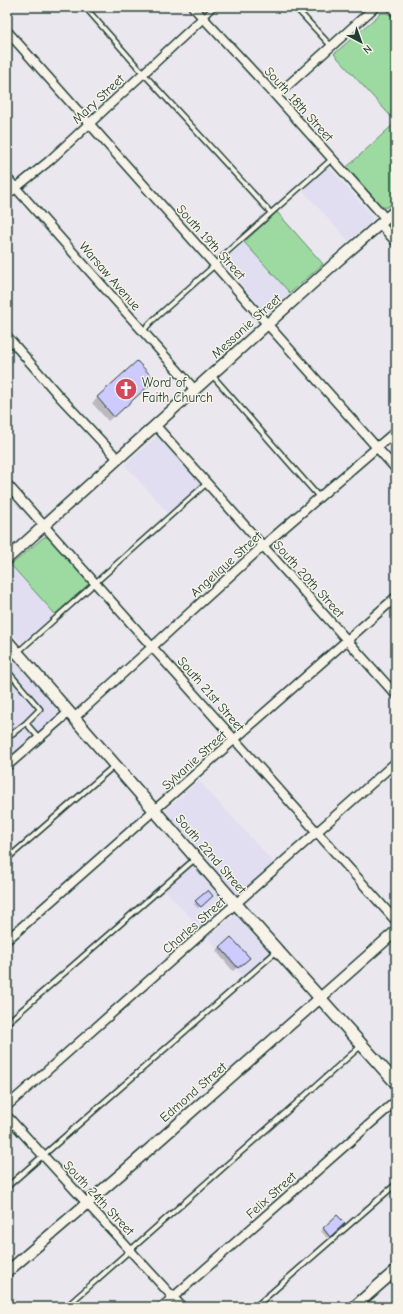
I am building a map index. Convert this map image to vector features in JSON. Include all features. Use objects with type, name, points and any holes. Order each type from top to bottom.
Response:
[{"type":"main road","name":"South 22nd Street","points":[[7,642],[236,904],[396,1083]]},
{"type":"street","name":"South 18th Street","points":[[193,7],[332,159],[383,222],[396,242]]},
{"type":"street","points":[[276,96],[375,7]]},
{"type":"street","points":[[391,7],[396,13]]},
{"type":"street","name":"Mary Street","points":[[7,195],[89,124],[203,18]]},
{"type":"street","name":"South 19th Street","points":[[7,31],[396,469]]},
{"type":"street","name":"Warsaw Avenue","points":[[7,178],[195,390]]},
{"type":"street","name":"Messanie Street","points":[[7,559],[396,210]]},
{"type":"street","points":[[7,336],[59,396],[118,459]]},
{"type":"street","name":"South 20th Street","points":[[156,426],[396,695]]},
{"type":"street","name":"Angelique Street","points":[[7,766],[39,738],[72,715],[153,646],[263,546],[396,431]]},
{"type":"street","name":"South 21st Street","points":[[7,484],[153,646],[316,833],[396,921]]},
{"type":"street","name":"Sylvanie Street","points":[[7,940],[396,597]]},
{"type":"street","name":"Charles Street","points":[[7,1106],[396,762]]},
{"type":"street","name":"Edmond Street","points":[[7,1272],[396,931]]},
{"type":"street","name":"Felix Street","points":[[162,1307],[396,1101]]},
{"type":"street","name":"South 24th Street","points":[[7,1116],[182,1307]]},
{"type":"street","points":[[354,1307],[396,1270]]},
{"type":"lane","points":[[85,7],[271,214]]},
{"type":"lane","points":[[203,18],[214,7]]},
{"type":"lane","points":[[295,7],[331,46]]},
{"type":"lane","points":[[143,331],[152,321],[215,265],[227,252],[332,159]]},
{"type":"lane","points":[[212,375],[319,497]]},
{"type":"lane","points":[[17,653],[207,483]]},
{"type":"lane","points":[[7,731],[9,737],[40,709],[11,675]]},
{"type":"lane","points":[[26,722],[39,738]]},
{"type":"lane","points":[[7,859],[116,765]]},
{"type":"lane","points":[[7,1023],[196,858]]},
{"type":"lane","points":[[7,1187],[278,950]]},
{"type":"lane","points":[[66,1307],[362,1045]]},
{"type":"lane","points":[[255,1307],[396,1184]]},
{"type":"shaded area","points":[[328,166],[371,215],[372,219],[370,223],[349,241],[302,190]]},
{"type":"shaded area","points":[[244,242],[290,293],[270,311],[263,309],[222,262]]},
{"type":"shaded area","points":[[157,436],[160,437],[202,484],[169,514],[125,465]]},
{"type":"shaded area","points":[[11,565],[55,614],[21,643],[7,627],[7,569]]},
{"type":"shaded area","points":[[7,651],[58,709],[56,716],[7,759]]},
{"type":"shaded area","points":[[199,781],[275,864],[239,894],[235,892],[166,813],[167,809]]},
{"type":"shaded area","points":[[194,864],[226,901],[227,905],[201,929],[165,890]]},
{"type":"shaded area","points":[[236,914],[239,915],[272,952],[244,978],[208,938]]},
{"type":"green space","points":[[381,13],[389,14],[396,21],[396,122],[334,54]]},
{"type":"green space","points":[[396,122],[396,200],[389,206],[383,207],[347,167]]},
{"type":"green space","points":[[277,212],[323,264],[290,293],[244,242]]},
{"type":"green space","points":[[44,537],[48,537],[89,584],[55,614],[11,565]]},
{"type":"building","name":"Word of Faith Church","points":[[137,361],[155,380],[114,417],[97,397]]},
{"type":"building","points":[[208,890],[213,896],[201,907],[195,901]]},
{"type":"building","points":[[231,937],[250,958],[238,968],[220,947]]},
{"type":"building","points":[[337,1215],[345,1223],[330,1237],[323,1228]]},
{"type":"place","name":"Word of Faith Church","points":[[126,389]]}]
